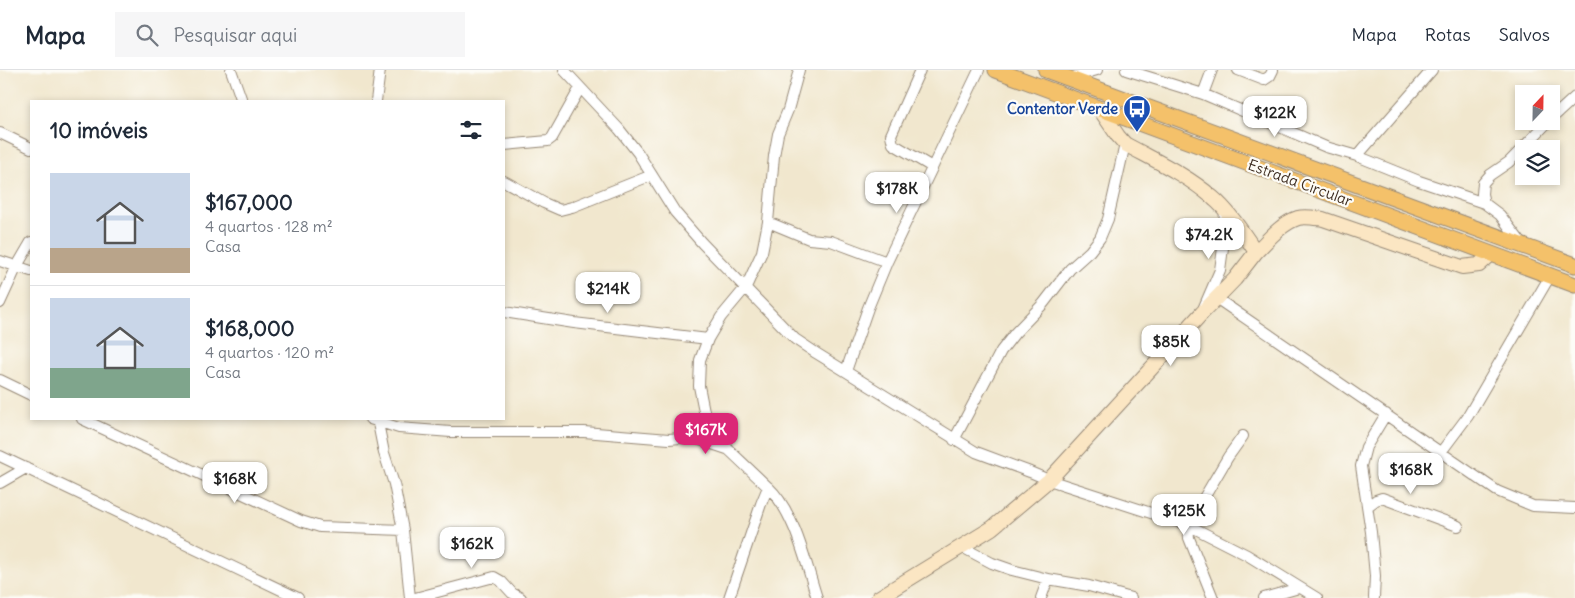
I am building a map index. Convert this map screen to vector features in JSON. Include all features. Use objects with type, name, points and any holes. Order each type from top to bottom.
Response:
[{"type":"main road","name":"Estrada Circular","points":[[996,70],[1575,285]]},
{"type":"main road","name":"Estrada Circular","points":[[1046,70],[1575,265]]},
{"type":"street","points":[[231,70],[242,100]]},
{"type":"street","points":[[376,100],[380,70]]},
{"type":"street","points":[[564,70],[619,129],[638,153],[675,212],[702,243],[795,338],[954,440],[976,452],[1048,480],[1188,524],[1247,555],[1316,598]]},
{"type":"street","points":[[799,70],[788,110],[778,134],[768,222],[762,252],[746,287],[721,317],[708,339],[700,360],[699,386],[706,421],[728,449],[781,502],[793,525],[817,598]]},
{"type":"street","points":[[920,70],[895,126],[892,141],[893,144],[932,166]]},
{"type":"street","points":[[846,371],[868,308],[888,262],[979,70]]},
{"type":"street","points":[[1068,78],[1097,70]]},
{"type":"street","points":[[1126,70],[1203,94],[1326,147],[1357,156],[1419,181],[1484,203],[1500,214],[1523,245]]},
{"type":"street","points":[[1203,94],[1212,70]]},
{"type":"street","points":[[1238,70],[1264,80],[1270,76],[1273,70]]},
{"type":"street","points":[[1357,156],[1432,70]]},
{"type":"street","points":[[505,144],[548,142],[580,88]]},
{"type":"street","points":[[1560,110],[1575,96]]},
{"type":"street","points":[[1099,108],[1118,136],[1126,144],[1211,196],[1225,209],[1256,252]]},
{"type":"street","points":[[1484,203],[1481,188],[1483,182],[1490,174],[1509,162],[1540,130]]},
{"type":"street","points":[[0,133],[30,148]]},
{"type":"street","points":[[954,440],[1000,351],[1043,304],[1070,269],[1090,251],[1100,238],[1108,219],[1126,144]]},
{"type":"street","points":[[505,182],[560,210],[652,175]]},
{"type":"street","points":[[1202,313],[1220,270],[1225,209]]},
{"type":"street","points":[[878,598],[992,528],[1048,480],[1235,279],[1256,252],[1273,235],[1288,224],[1299,218],[1323,219],[1462,267],[1479,266],[1491,254]]},
{"type":"street","points":[[768,222],[809,240],[831,241],[888,262]]},
{"type":"street","points":[[0,303],[17,266],[30,244]]},
{"type":"street","points":[[0,261],[30,271]]},
{"type":"street","points":[[1441,452],[1468,416],[1550,276]]},
{"type":"street","points":[[1216,298],[1497,491],[1534,506],[1575,508]]},
{"type":"street","points":[[505,312],[574,323],[708,339]]},
{"type":"street","points":[[0,380],[30,395]]},
{"type":"street","points":[[1374,598],[1375,576],[1368,506],[1361,466],[1366,447],[1386,414]]},
{"type":"street","points":[[84,420],[301,521],[335,528],[403,530]]},
{"type":"street","points":[[376,420],[399,428],[451,432],[584,432],[641,438],[669,439],[692,437],[728,449]]},
{"type":"street","points":[[376,420],[394,484],[403,530],[410,598]]},
{"type":"street","points":[[692,437],[706,421]]},
{"type":"street","points":[[1213,598],[1189,538],[1188,524],[1243,436]]},
{"type":"street","points":[[0,456],[296,598]]},
{"type":"street","points":[[0,483],[26,468]]},
{"type":"street","points":[[730,598],[768,487]]},
{"type":"street","points":[[1368,506],[1382,498],[1458,526]]},
{"type":"street","points":[[962,547],[992,563],[1048,579],[1089,586],[1131,598]]},
{"type":"street","points":[[415,598],[494,577],[501,581],[512,593],[521,598]]},
{"type":"street","points":[[1041,598],[1048,579]]},
{"type":"street","points":[[1264,598],[1299,588]]},
{"type":"place","name":"Contentor Verde","points":[[1137,133]]}]
